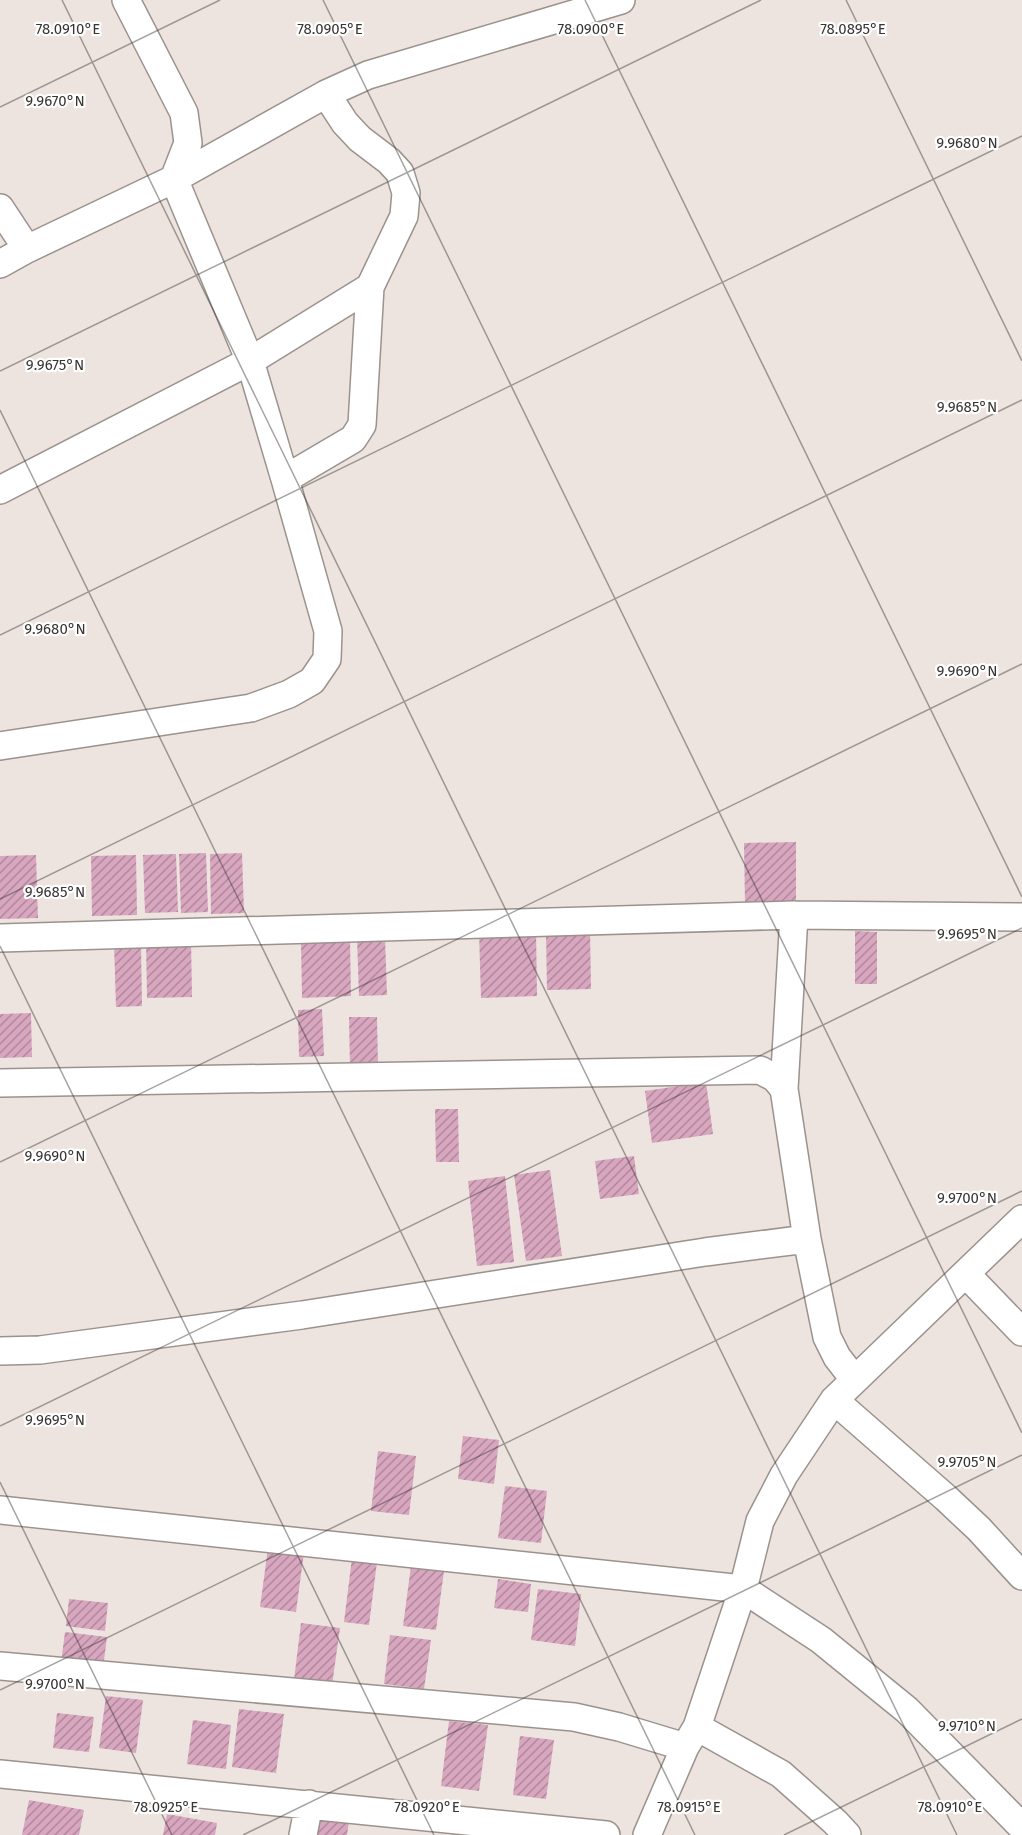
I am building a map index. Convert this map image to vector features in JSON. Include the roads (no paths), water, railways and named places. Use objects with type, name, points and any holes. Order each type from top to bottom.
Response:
[{"type":"street","points":[[0,746],[251,708],[289,694],[312,681],[327,659],[328,631],[250,361],[174,179],[188,143],[184,113],[126,0]]},
{"type":"street","points":[[0,264],[174,179],[326,94],[368,75],[621,0]]},
{"type":"street","points":[[285,479],[354,439],[362,426],[370,287],[404,216],[406,193],[400,173],[389,161],[360,140],[345,123],[326,94]]},
{"type":"street","points":[[0,208],[27,249]]},
{"type":"street","points":[[0,490],[250,361],[370,287]]},
{"type":"street","points":[[0,938],[794,915],[1022,917]]},
{"type":"street","points":[[794,915],[784,1089],[807,1239],[826,1337],[837,1357],[854,1379]]},
{"type":"street","points":[[0,1083],[760,1070],[775,1078],[784,1089]]},
{"type":"street","points":[[647,1835],[691,1737],[743,1589],[760,1521],[784,1475],[834,1400],[1022,1219]]},
{"type":"street","points":[[0,1351],[40,1350],[302,1315],[705,1252],[807,1239]]},
{"type":"street","points":[[966,1274],[1022,1332]]},
{"type":"street","points":[[834,1400],[963,1514],[1022,1576]]},
{"type":"street","points":[[0,1510],[743,1589],[821,1640],[907,1710],[1022,1827]]},
{"type":"street","points":[[0,1666],[574,1717],[691,1737],[781,1774],[847,1835]]},
{"type":"street","points":[[0,1774],[606,1835]]},
{"type":"street","points":[[303,1835],[309,1804]]}]
